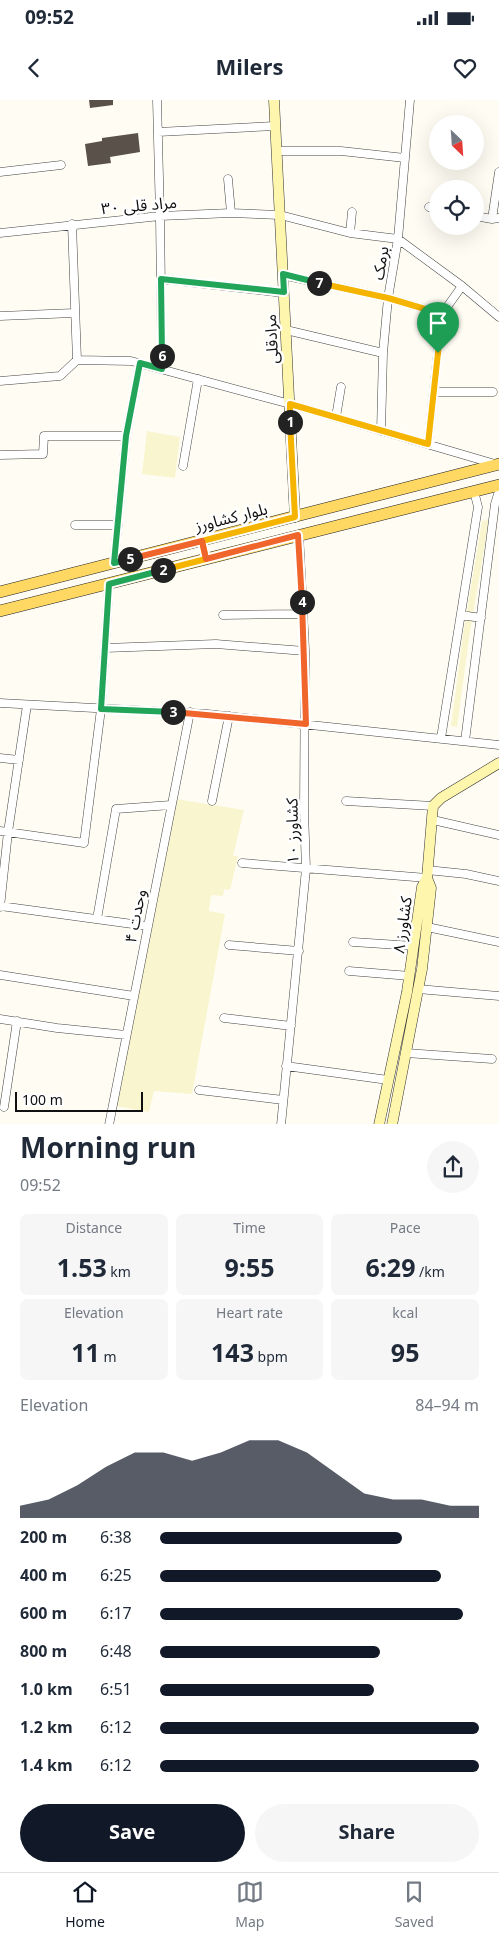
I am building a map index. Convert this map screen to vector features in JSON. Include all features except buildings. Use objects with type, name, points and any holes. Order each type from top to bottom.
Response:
[{"type":"main road","name":"بلوار کشاورز","points":[[0,592],[499,464]]},
{"type":"main road","name":"بلوار کشاورز","points":[[0,611],[499,484]]},
{"type":"main road","points":[[202,541],[206,559]]},
{"type":"street","points":[[157,100],[162,369]]},
{"type":"street","name":"مرادقلی","points":[[274,100],[295,517]]},
{"type":"street","name":"برمک","points":[[381,431],[388,298],[398,239],[410,100]]},
{"type":"street","points":[[158,132],[275,126]]},
{"type":"street","points":[[277,151],[341,151],[405,158]]},
{"type":"street","points":[[0,172],[61,165]]},
{"type":"street","points":[[496,218],[499,172]]},
{"type":"street","points":[[228,179],[231,213]]},
{"type":"street","points":[[350,233],[352,212]]},
{"type":"street","name":"مراد قلی ۳۰","points":[[0,233],[160,216],[231,213],[280,215],[350,233],[398,239]]},
{"type":"street","points":[[72,224],[77,360]]},
{"type":"street","points":[[398,239],[462,286],[499,317]]},
{"type":"street","points":[[283,274],[388,298],[442,314]]},
{"type":"street","points":[[161,279],[284,292]]},
{"type":"street","points":[[428,444],[442,314],[462,286]]},
{"type":"street","points":[[0,316],[74,313]]},
{"type":"street","points":[[286,330],[384,353]]},
{"type":"street","points":[[0,381],[60,376],[77,360],[131,361],[499,464]]},
{"type":"street","points":[[114,563],[126,436],[140,363]]},
{"type":"street","points":[[183,466],[198,379]]},
{"type":"street","points":[[336,417],[341,386]]},
{"type":"street","points":[[434,392],[493,392]]},
{"type":"street","points":[[0,455],[42,454],[44,436],[126,436]]},
{"type":"street","points":[[465,741],[494,512],[499,490]]},
{"type":"street","points":[[441,738],[478,508],[474,491]]},
{"type":"street","points":[[477,513],[494,512]]},
{"type":"street","points":[[75,525],[118,525]]},
{"type":"street","name":"کشاورز ۱۰","points":[[281,1124],[306,869],[304,811],[305,651],[298,535]]},
{"type":"street","points":[[4,832],[84,843],[101,709],[109,584]]},
{"type":"street","points":[[223,615],[303,614]]},
{"type":"street","points":[[461,615],[481,618]]},
{"type":"street","points":[[105,648],[216,644],[305,651]]},
{"type":"street","points":[[0,703],[190,712],[499,745]]},
{"type":"street","points":[[27,705],[19,760],[4,832],[0,907],[148,926]]},
{"type":"street","name":"وحدت ۴","points":[[109,1124],[190,712]]},
{"type":"street","points":[[212,801],[229,716]]},
{"type":"street","points":[[0,758],[19,760]]},
{"type":"street","points":[[346,801],[433,806],[440,798],[499,763]]},
{"type":"street","points":[[98,919],[116,809],[171,805]]},
{"type":"street","name":"کشاورز ۸","points":[[379,1124],[410,976],[414,946],[422,926],[422,887],[427,874],[433,806]]},
{"type":"street","points":[[433,820],[499,835]]},
{"type":"street","points":[[242,864],[306,869],[466,874],[499,881]]},
{"type":"street","points":[[392,1124],[418,990],[422,926],[499,942]]},
{"type":"street","points":[[353,942],[414,946]]},
{"type":"street","points":[[229,945],[299,951]]},
{"type":"street","points":[[349,971],[410,976]]},
{"type":"street","points":[[0,975],[134,996]]},
{"type":"street","points":[[418,990],[499,996]]},
{"type":"street","points":[[224,1018],[291,1026]]},
{"type":"street","points":[[0,1019],[57,1028],[126,1035]]},
{"type":"street","points":[[4,1107],[17,1022]]},
{"type":"street","points":[[406,1053],[492,1059]]},
{"type":"street","points":[[286,1066],[388,1080]]},
{"type":"street","points":[[199,1090],[283,1100]]},
{"type":"shaded area","points":[[147,431],[180,437],[175,478],[142,474]]},
{"type":"shaded area","points":[[489,520],[470,632],[457,727],[451,726],[464,629],[482,521]]},
{"type":"shaded area","points":[[176,799],[244,810],[233,856],[238,856],[230,890],[224,889],[223,896],[211,895],[209,911],[225,914],[192,1094],[154,1091],[149,1112],[116,1106]]},
{"type":"route","points":[[438,353],[428,444],[290,404],[295,517],[202,541],[206,559],[109,584],[101,709],[207,714],[306,724],[305,651],[298,535],[206,559],[202,541],[114,563],[126,436],[140,363],[162,369],[161,279],[284,292],[283,274],[388,298],[442,314],[438,353]]}]
